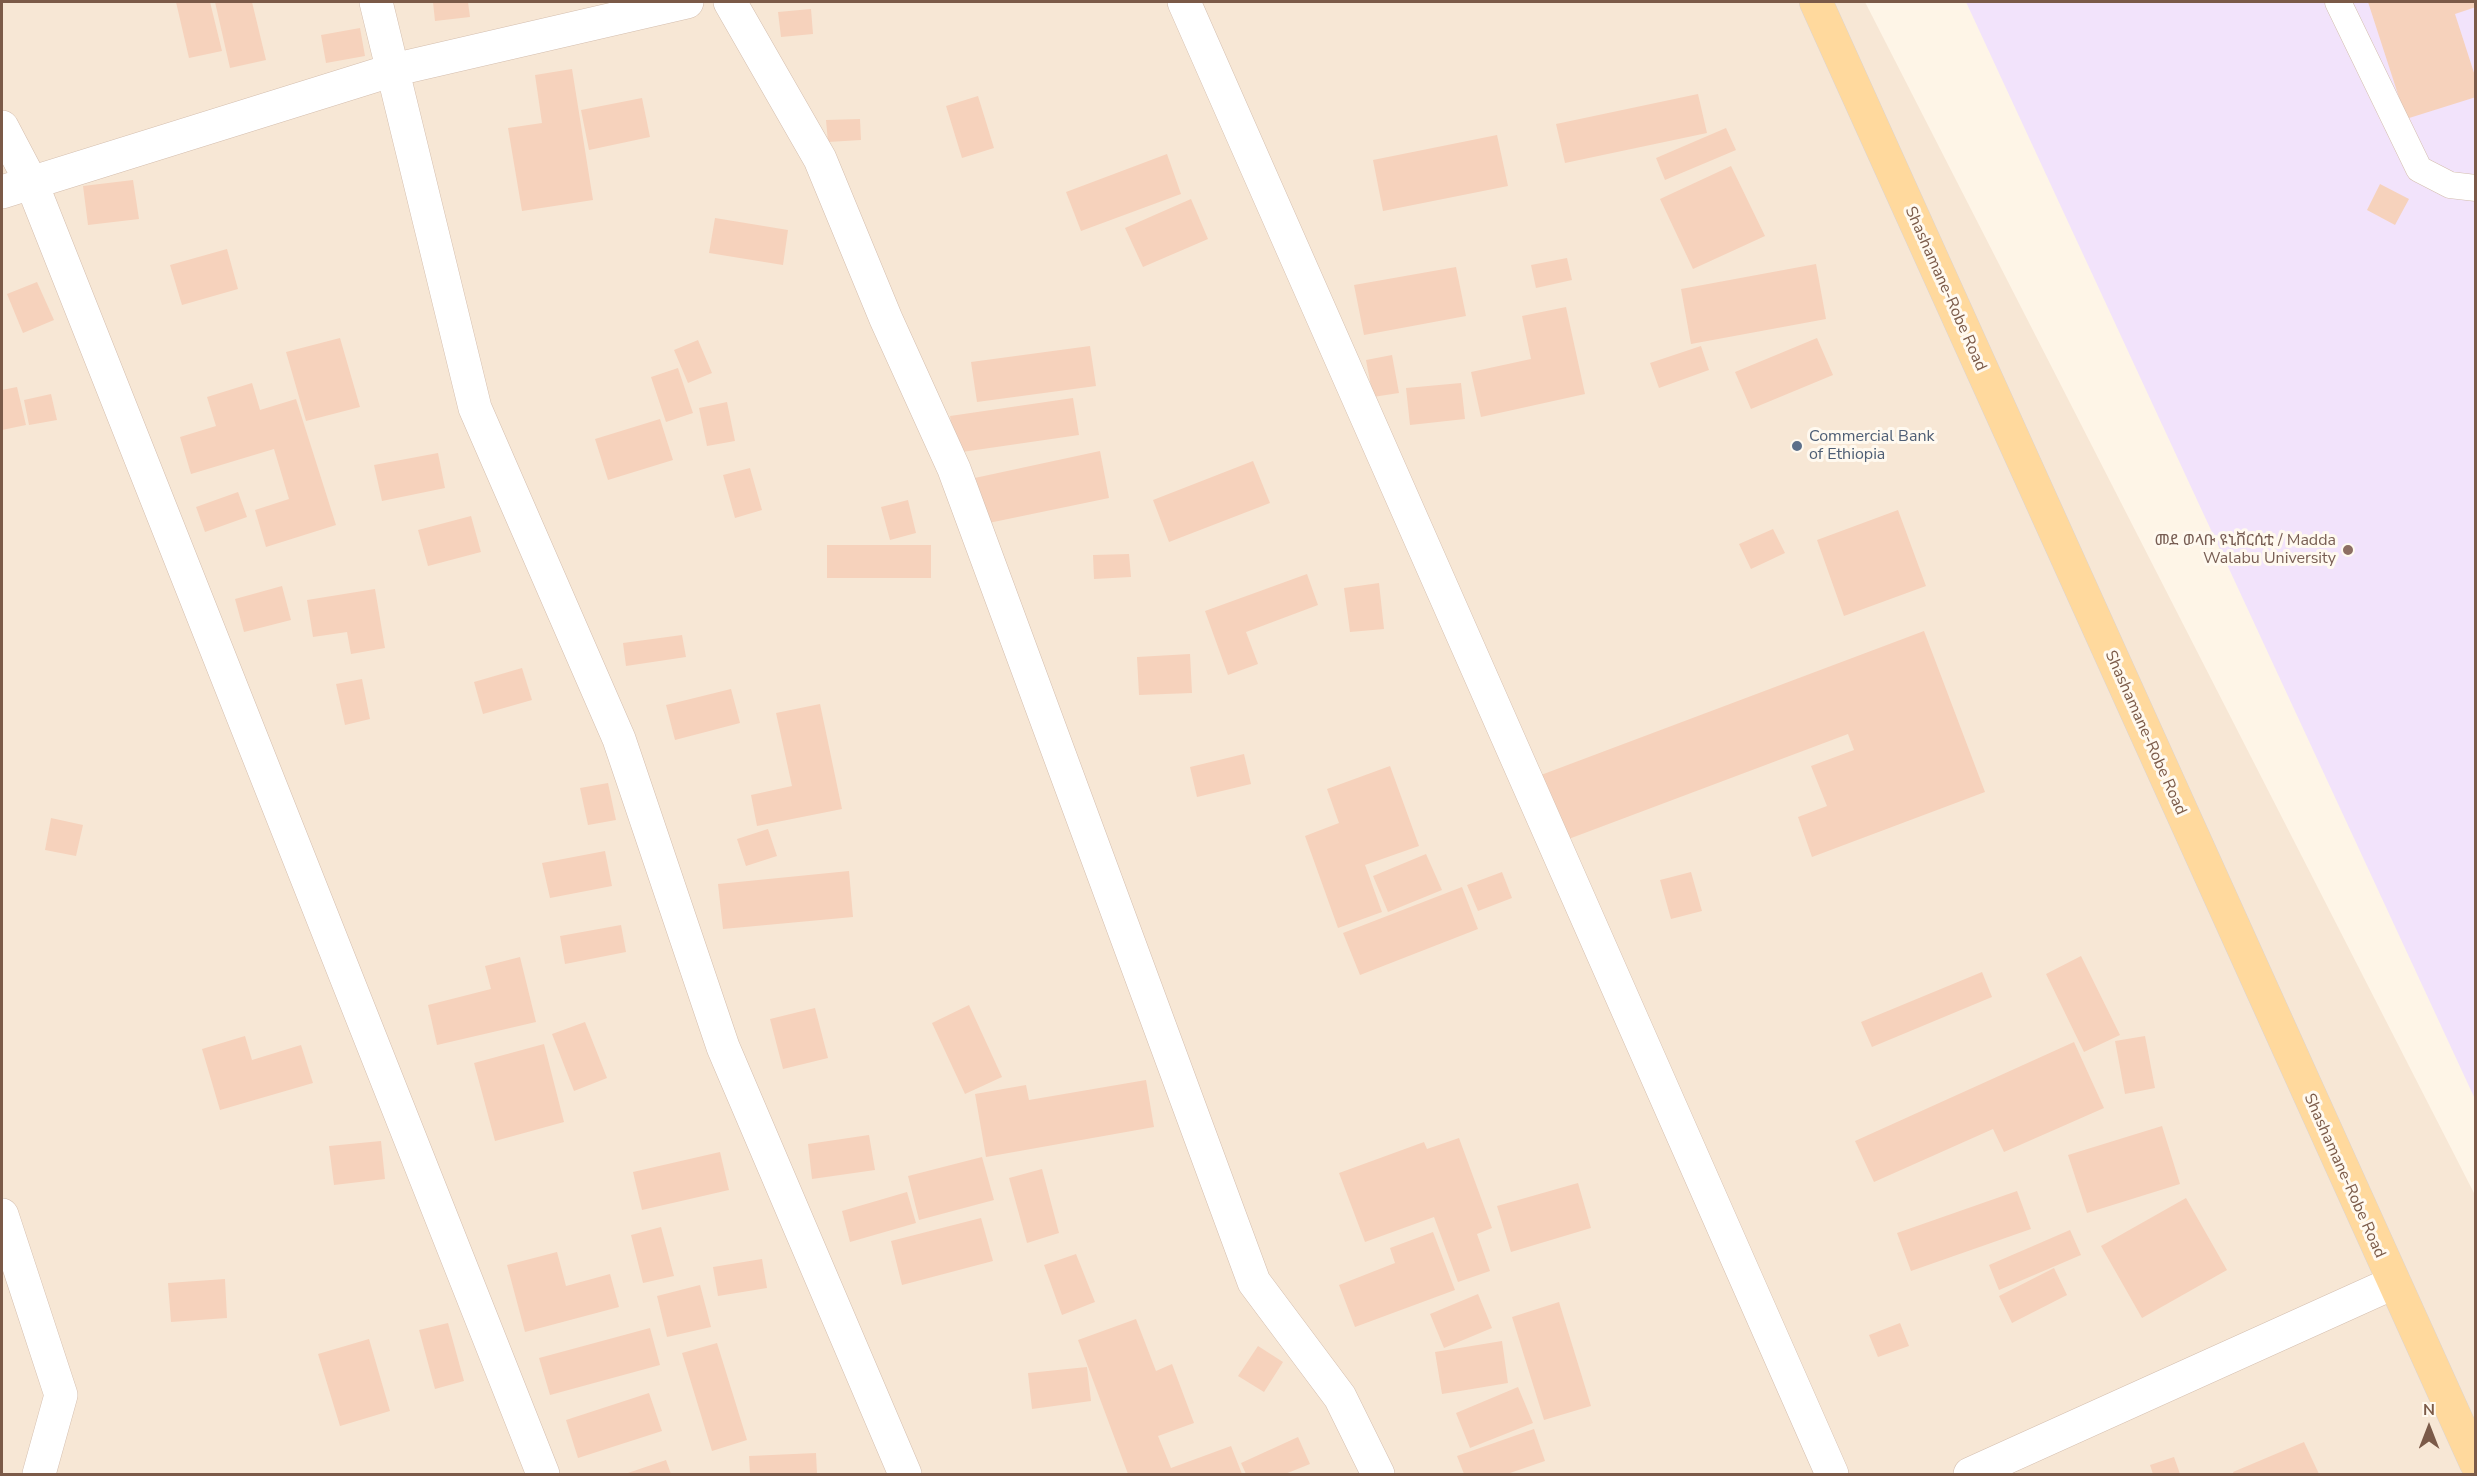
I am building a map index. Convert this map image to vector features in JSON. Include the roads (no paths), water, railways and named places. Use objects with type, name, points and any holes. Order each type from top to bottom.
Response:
[{"type":"main road","name":"Shashamane-Robe Road","points":[[1816,2],[2475,1463]]},
{"type":"street","points":[[376,2],[475,408],[619,739],[723,1047],[905,1474]]},
{"type":"street","points":[[16,188],[393,70],[687,2]]},
{"type":"street","points":[[730,2],[820,159],[886,319],[954,468],[1254,1282],[1340,1397],[1378,1474]]},
{"type":"street","points":[[1184,2],[1832,1474]]},
{"type":"street","points":[[2,128],[16,188],[543,1474]]},
{"type":"street","points":[[2,1215],[61,1395],[39,1474]]},
{"type":"street","points":[[1970,1474],[2392,1283]]},
{"type":"lane","points":[[2338,2],[2419,169],[2451,185],[2475,188]]},
{"type":"place","name":"Commercial Bank of Ethiopia","points":[[1797,446]]},
{"type":"place","name":"መደ ወላቡ ዩኒቨርሲቲ / Madda Walabu University","points":[[2348,550]]}]
